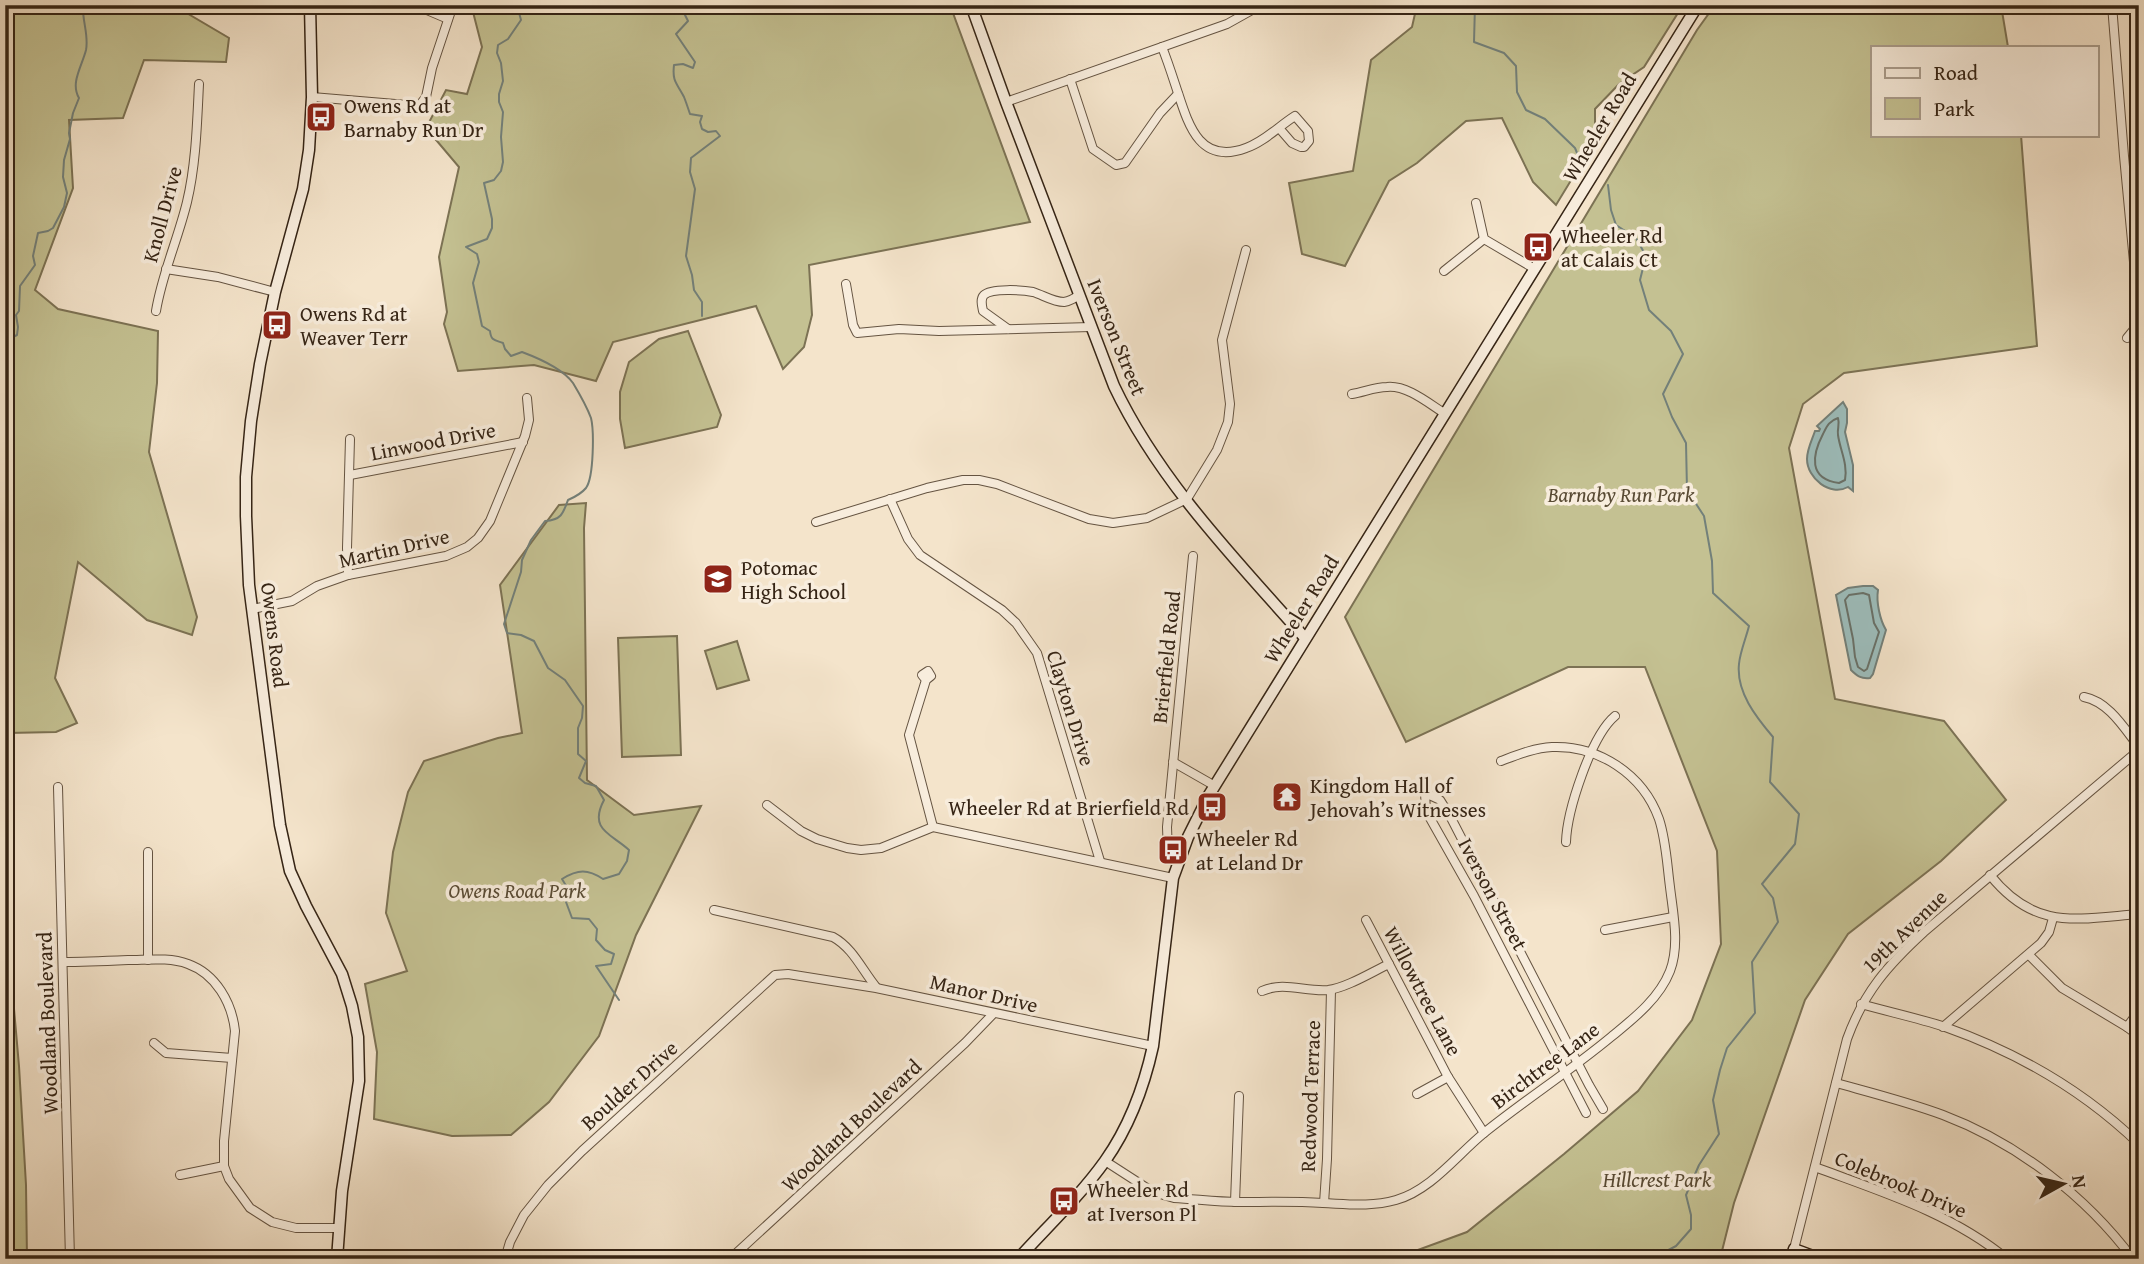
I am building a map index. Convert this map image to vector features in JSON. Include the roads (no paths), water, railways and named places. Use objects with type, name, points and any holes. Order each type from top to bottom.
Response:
[{"type":"street","name":"Owens Road","points":[[310,5],[312,97],[309,150],[303,189],[275,292],[255,394],[246,477],[247,557],[279,825],[285,852],[290,872],[342,974],[358,1037],[359,1081],[338,1228],[337,1259]]},
{"type":"street","points":[[415,5],[448,19]]},
{"type":"street","points":[[312,97],[419,106],[424,101],[453,5]]},
{"type":"street","name":"Iverson Street","points":[[971,5],[1091,327],[1125,409],[1187,499],[1305,638]]},
{"type":"street","points":[[1006,102],[1227,24],[1261,5]]},
{"type":"street","name":"Wheeler Road","points":[[1018,1259],[1105,1161],[1134,1108],[1153,1046],[1174,878],[1188,837],[1215,786],[1698,5]]},
{"type":"street","points":[[2112,5],[2139,317],[2136,327],[2127,338]]},
{"type":"street","points":[[1162,47],[1193,133],[1209,148],[1232,152],[1249,147],[1279,128]]},
{"type":"street","points":[[1070,79],[1093,149],[1116,165],[1125,163],[1160,113],[1178,94]]},
{"type":"street","name":"Knoll Drive","points":[[156,311],[187,202],[199,84]]},
{"type":"street","points":[[1475,203],[1485,239],[1535,269]]},
{"type":"street","points":[[1444,271],[1485,239]]},
{"type":"street","points":[[816,522],[946,483],[979,480],[1006,487],[1089,519],[1113,523],[1147,518],[1187,499],[1217,450],[1228,422],[1230,395],[1222,340],[1247,250]]},
{"type":"street","points":[[166,269],[218,276],[275,292]]},
{"type":"street","points":[[846,284],[853,325],[857,333],[899,329],[939,331],[1091,327]]},
{"type":"street","points":[[1008,329],[983,311],[982,297],[986,293],[1026,291],[1068,302],[1079,295]]},
{"type":"street","points":[[1353,394],[1397,387],[1444,413]]},
{"type":"street","name":"Martin Drive","points":[[252,609],[292,601],[317,586],[348,575],[446,556],[467,547],[478,538],[490,521],[523,442],[529,420],[527,398]]},
{"type":"street","points":[[348,575],[350,439]]},
{"type":"street","name":"Linwood Drive","points":[[350,475],[523,442]]},
{"type":"street","name":"Clayton Drive","points":[[890,499],[908,539],[920,555],[1002,610],[1016,623],[1037,653],[1100,862]]},
{"type":"street","name":"Brierfield Road","points":[[1168,855],[1167,833],[1193,556]]},
{"type":"street","points":[[926,680],[909,734],[933,827]]},
{"type":"street","points":[[2084,697],[2102,704],[2139,748]]},
{"type":"street","points":[[1566,842],[1566,826],[1571,807],[1592,752],[1603,728],[1615,716]]},
{"type":"street","name":"Birchtree Lane","points":[[1105,1161],[1163,1196],[1235,1202],[1365,1206],[1405,1197],[1421,1189],[1484,1133],[1579,1064],[1659,993],[1670,971],[1675,940],[1664,844],[1657,815],[1650,800],[1628,773],[1592,752],[1553,747],[1533,750],[1501,761]]},
{"type":"street","name":"19th Avenue","points":[[1793,1254],[1847,1039],[1861,1004],[1880,976],[1899,955],[2139,748]]},
{"type":"street","points":[[1173,762],[1215,786]]},
{"type":"street","name":"Woodland Boulevard","points":[[58,787],[71,1259]]},
{"type":"street","name":"Iverson Street","points":[[1586,1113],[1474,896],[1426,811],[1424,793],[1440,800],[1450,816],[1603,1109]]},
{"type":"street","points":[[766,805],[800,831],[836,845],[861,850],[892,845],[933,827],[1174,878]]},
{"type":"street","points":[[148,852],[148,960]]},
{"type":"street","points":[[1990,875],[2014,900],[2053,918],[2080,919],[2139,914]]},
{"type":"street","points":[[714,910],[833,936],[852,953],[876,988]]},
{"type":"street","points":[[1605,930],[1673,917]]},
{"type":"street","points":[[1943,1027],[2029,955],[2046,937],[2053,918]]},
{"type":"street","name":"Willowtree Lane","points":[[1366,920],[1448,1077],[1484,1133]]},
{"type":"street","points":[[2029,955],[2062,988],[2139,1036]]},
{"type":"street","points":[[63,962],[168,960],[186,963],[200,970],[216,985],[229,1004],[235,1031],[224,1142],[224,1166],[229,1179],[237,1193],[260,1216],[286,1226],[338,1228]]},
{"type":"street","points":[[1262,991],[1282,985],[1302,990],[1331,990],[1390,964]]},
{"type":"street","name":"Boulder Drive","points":[[505,1259],[510,1242],[538,1196],[582,1151],[772,977],[783,974],[807,978]]},
{"type":"street","name":"Manor Drive","points":[[807,978],[876,988],[1153,1046]]},
{"type":"street","name":"Redwood Terrace","points":[[1324,1203],[1331,990]]},
{"type":"street","points":[[1861,1004],[1943,1027],[1995,1047],[2067,1087],[2125,1130],[2139,1144]]},
{"type":"street","points":[[2127,1027],[2139,1011]]},
{"type":"street","name":"Woodland Boulevard","points":[[730,1259],[965,1043],[993,1014]]},
{"type":"street","points":[[154,1043],[166,1053],[232,1058]]},
{"type":"street","name":"Willowtree Lane","points":[[1417,1094],[1448,1077]]},
{"type":"street","points":[[1836,1083],[1926,1109],[1995,1139],[2023,1156],[2076,1196],[2109,1228],[2133,1259]]},
{"type":"street","points":[[1235,1202],[1239,1096]]},
{"type":"street","points":[[180,1175],[224,1166]]},
{"type":"street","name":"Colebrook Drive","points":[[1815,1167],[1919,1206],[1959,1225],[2007,1259]]},
{"type":"street","points":[[1793,1254],[1821,1259]]},
{"type":"water","points":[[1843,402],[1847,409],[1845,432],[1853,465],[1853,491],[1848,487],[1834,490],[1821,484],[1811,473],[1807,459],[1815,431],[1820,429],[1817,426]]},
{"type":"water","points":[[1873,586],[1878,590],[1879,611],[1886,630],[1870,678],[1859,677],[1851,670],[1836,595],[1848,588]]},
{"type":"waterway","points":[[5,341],[17,335],[16,315],[19,311],[20,286],[35,265],[33,256],[38,233],[53,228],[64,207],[67,193],[63,177],[64,160],[73,113],[79,98],[76,80],[87,44],[83,5]]},
{"type":"waterway","points":[[517,5],[521,20],[508,39],[498,45],[497,53],[503,81],[499,94],[503,112],[503,162],[501,171],[494,180],[484,183],[492,228],[487,239],[466,247],[477,254],[479,262],[473,283],[482,326],[490,331],[494,340],[503,343],[511,356],[522,352],[550,365],[569,378],[591,418],[593,453],[591,474],[586,488],[568,500],[558,518],[545,521],[531,540],[522,560],[521,572],[504,624],[507,633],[534,641],[548,668],[565,680],[583,706],[578,728],[578,754],[586,761],[579,778],[596,786],[604,800],[600,810],[600,825],[629,850],[627,861],[619,874],[603,879],[593,873],[583,872],[573,873],[562,879],[568,889],[566,902],[572,918],[589,919],[597,929],[596,940],[605,950],[614,954],[611,964],[596,966],[619,1000]]},
{"type":"waterway","points":[[702,316],[702,302],[694,290],[686,256],[695,189],[690,172],[691,158],[720,136],[716,131],[708,132],[702,129],[702,116],[690,114],[676,82],[674,65],[683,64],[693,68],[695,62],[676,34],[688,21],[684,13],[687,7],[700,10],[703,5]]},
{"type":"waterway","points":[[1475,5],[1474,42],[1504,53],[1516,66],[1517,92],[1526,110],[1545,119],[1575,148],[1582,165]]},
{"type":"waterway","points":[[1608,185],[1616,225],[1636,238],[1646,256],[1640,280],[1649,310],[1671,331],[1683,354],[1663,394],[1686,443],[1687,490],[1704,516],[1712,561],[1713,593],[1749,626],[1739,674],[1748,704],[1773,737],[1770,782],[1799,814],[1795,844],[1762,884],[1773,898],[1778,922],[1752,962],[1755,1013],[1727,1048],[1720,1070],[1713,1100],[1719,1134],[1699,1165],[1686,1195],[1691,1229],[1676,1246],[1659,1255],[1659,1259]]},
{"type":"place","name":"Owens Rd at Barnaby Run Dr","points":[[321,117]]},
{"type":"place","name":"Wheeler Rd at Calais Ct","points":[[1538,247]]},
{"type":"place","name":"Owens Rd at Weaver Terr","points":[[277,325]]},
{"type":"place","name":"Potomac High School","points":[[718,579]]},
{"type":"place","name":"Kingdom Hall of Jehovah’s Witnesses","points":[[1287,797]]},
{"type":"place","name":"Wheeler Rd at Brierfield Rd","points":[[1212,807]]},
{"type":"place","name":"Wheeler Rd at Leland Dr","points":[[1173,850]]},
{"type":"place","name":"Wheeler Rd at Iverson Pl","points":[[1064,1201]]},
{"type":"park label","name":"Barnaby Run Park","points":[[1621,494]]},
{"type":"park label","name":"Owens Road Park","points":[[517,890]]},
{"type":"park label","name":"Hillcrest Park","points":[[1657,1179]]}]
